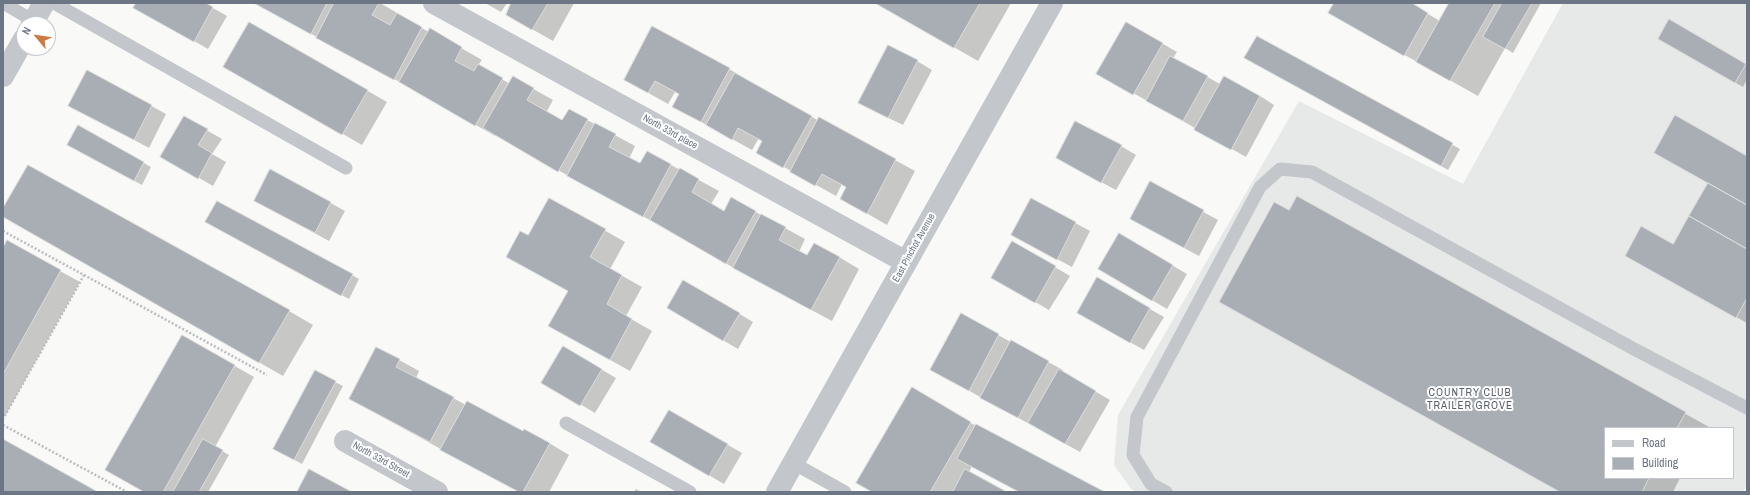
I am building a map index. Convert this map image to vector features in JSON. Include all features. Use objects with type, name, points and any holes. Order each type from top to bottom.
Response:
[{"type":"street","name":"North 33rd place","points":[[434,3],[906,262]]},
{"type":"street","name":"East Pinchot Avenue","points":[[777,492],[1052,3]]},
{"type":"street","points":[[3,76],[16,53]]},
{"type":"street","name":"North 33rd Street","points":[[345,441],[437,492]]},
{"type":"lane","points":[[3,3],[24,16]]},
{"type":"lane","points":[[54,3],[346,168]]},
{"type":"lane","points":[[1166,492],[1151,484],[1133,455],[1137,417],[1260,187],[1280,169],[1312,172],[1627,345],[1747,408]]},
{"type":"lane","points":[[566,422],[690,492]]},
{"type":"lane","points":[[793,464],[845,492]]},
{"type":"path","points":[[3,231],[267,375]]},
{"type":"path","points":[[3,419],[84,275]]},
{"type":"path","points":[[3,425],[127,492]]},
{"type":"shaded area","points":[[1563,3],[1747,3],[1747,484],[1743,492],[1137,492],[1131,489],[1114,465],[1118,415],[1299,101],[1463,184]]},
{"type":"building","points":[[136,3],[206,3],[213,7],[194,42],[133,8]]},
{"type":"building","points":[[254,3],[327,3],[311,34]]},
{"type":"building","points":[[334,3],[379,3],[372,15],[390,25],[397,13],[422,27],[394,80],[316,38]]},
{"type":"building","points":[[511,3],[548,3],[532,30],[506,15]]},
{"type":"building","points":[[875,3],[980,3],[954,48]]},
{"type":"building","points":[[1334,3],[1412,3],[1428,13],[1404,56],[1328,13]]},
{"type":"building","points":[[1449,3],[1495,3],[1450,81],[1416,62]]},
{"type":"building","points":[[1502,3],[1532,3],[1505,49],[1483,37]]},
{"type":"building","points":[[1669,19],[1746,64],[1735,83],[1658,39]]},
{"type":"building","points":[[249,22],[368,90],[342,135],[223,67]]},
{"type":"building","points":[[1126,22],[1163,43],[1133,95],[1096,74]]},
{"type":"building","points":[[652,26],[730,68],[701,122],[672,107],[679,94],[655,81],[648,93],[624,80]]},
{"type":"building","points":[[430,28],[462,47],[455,61],[474,71],[478,64],[503,78],[475,126],[399,82]]},
{"type":"building","points":[[1257,36],[1453,143],[1441,166],[1244,58]]},
{"type":"building","points":[[888,45],[918,60],[888,118],[858,103]]},
{"type":"building","points":[[1170,56],[1208,76],[1183,121],[1146,101]]},
{"type":"building","points":[[87,70],[152,105],[134,140],[68,106]]},
{"type":"building","points":[[735,73],[812,116],[783,168],[756,153],[762,141],[738,128],[732,140],[706,125]]},
{"type":"building","points":[[513,76],[534,88],[527,100],[562,120],[569,109],[588,119],[558,172],[483,128]]},
{"type":"building","points":[[1224,76],[1260,96],[1231,150],[1194,130]]},
{"type":"building","points":[[1675,115],[1747,156],[1747,205],[1654,153]]},
{"type":"building","points":[[184,116],[208,129],[198,145],[212,153],[198,179],[160,157]]},
{"type":"building","points":[[819,117],[896,159],[867,214],[840,199],[846,187],[822,174],[815,186],[790,172]]},
{"type":"building","points":[[1075,121],[1122,145],[1101,183],[1056,158]]},
{"type":"building","points":[[595,123],[616,134],[609,147],[640,163],[647,151],[671,164],[643,217],[567,176]]},
{"type":"building","points":[[78,125],[144,162],[134,181],[67,145]]},
{"type":"building","points":[[28,165],[290,310],[259,363],[3,217],[3,208]]},
{"type":"building","points":[[680,168],[699,179],[692,192],[724,211],[731,197],[756,211],[726,264],[650,220]]},
{"type":"building","points":[[270,169],[331,202],[315,233],[254,201]]},
{"type":"building","points":[[1150,181],[1204,210],[1184,248],[1130,219]]},
{"type":"building","points":[[1708,183],[1747,205],[1747,249],[1689,216]]},
{"type":"building","points":[[1297,196],[1686,412],[1678,427],[1604,427],[1604,479],[1648,479],[1642,492],[1560,492],[1219,302],[1274,202],[1289,210]]},
{"type":"building","points":[[549,198],[606,229],[590,257],[622,275],[607,304],[632,319],[610,360],[548,326],[568,291],[506,257],[520,231],[528,235]]},
{"type":"building","points":[[1031,198],[1076,222],[1057,260],[1011,235]]},
{"type":"building","points":[[217,201],[353,274],[341,296],[205,222]]},
{"type":"building","points":[[761,214],[786,227],[779,240],[807,255],[814,243],[840,257],[811,310],[733,268]]},
{"type":"building","points":[[1689,216],[1747,249],[1747,298],[1736,318],[1625,256],[1641,226],[1673,244]]},
{"type":"building","points":[[1119,233],[1173,265],[1152,301],[1098,269]]},
{"type":"building","points":[[7,240],[61,270],[3,374],[3,248]]},
{"type":"building","points":[[1012,241],[1056,266],[1035,303],[991,278]]},
{"type":"building","points":[[1097,277],[1150,308],[1130,343],[1077,313]]},
{"type":"building","points":[[683,280],[740,313],[723,341],[667,308]]},
{"type":"building","points":[[961,313],[999,334],[969,391],[930,370]]},
{"type":"building","points":[[182,335],[235,365],[163,492],[144,492],[105,470]]},
{"type":"building","points":[[1011,340],[1049,361],[1018,418],[980,398]]},
{"type":"building","points":[[563,346],[602,369],[580,406],[541,383]]},
{"type":"building","points":[[376,347],[400,359],[396,367],[454,397],[430,442],[349,399]]},
{"type":"building","points":[[1059,369],[1096,391],[1065,444],[1028,423]]},
{"type":"building","points":[[315,370],[336,381],[294,460],[273,449]]},
{"type":"building","points":[[912,387],[971,422],[930,492],[872,492],[856,483]]},
{"type":"building","points":[[467,401],[523,431],[524,429],[550,443],[523,492],[519,492],[440,450]]},
{"type":"building","points":[[669,410],[728,444],[709,476],[650,442]]},
{"type":"building","points":[[976,424],[1105,492],[1019,492],[957,459]]},
{"type":"building","points":[[3,439],[98,492],[3,492]]},
{"type":"building","points":[[203,439],[223,450],[199,492],[173,492]]},
{"type":"building","points":[[309,469],[352,492],[297,492]]},
{"type":"building","points":[[965,469],[1007,492],[953,492]]},
{"type":"district","name":"COUNTRY CLUB TRAILER GROVE","points":[[1470,399]]}]
